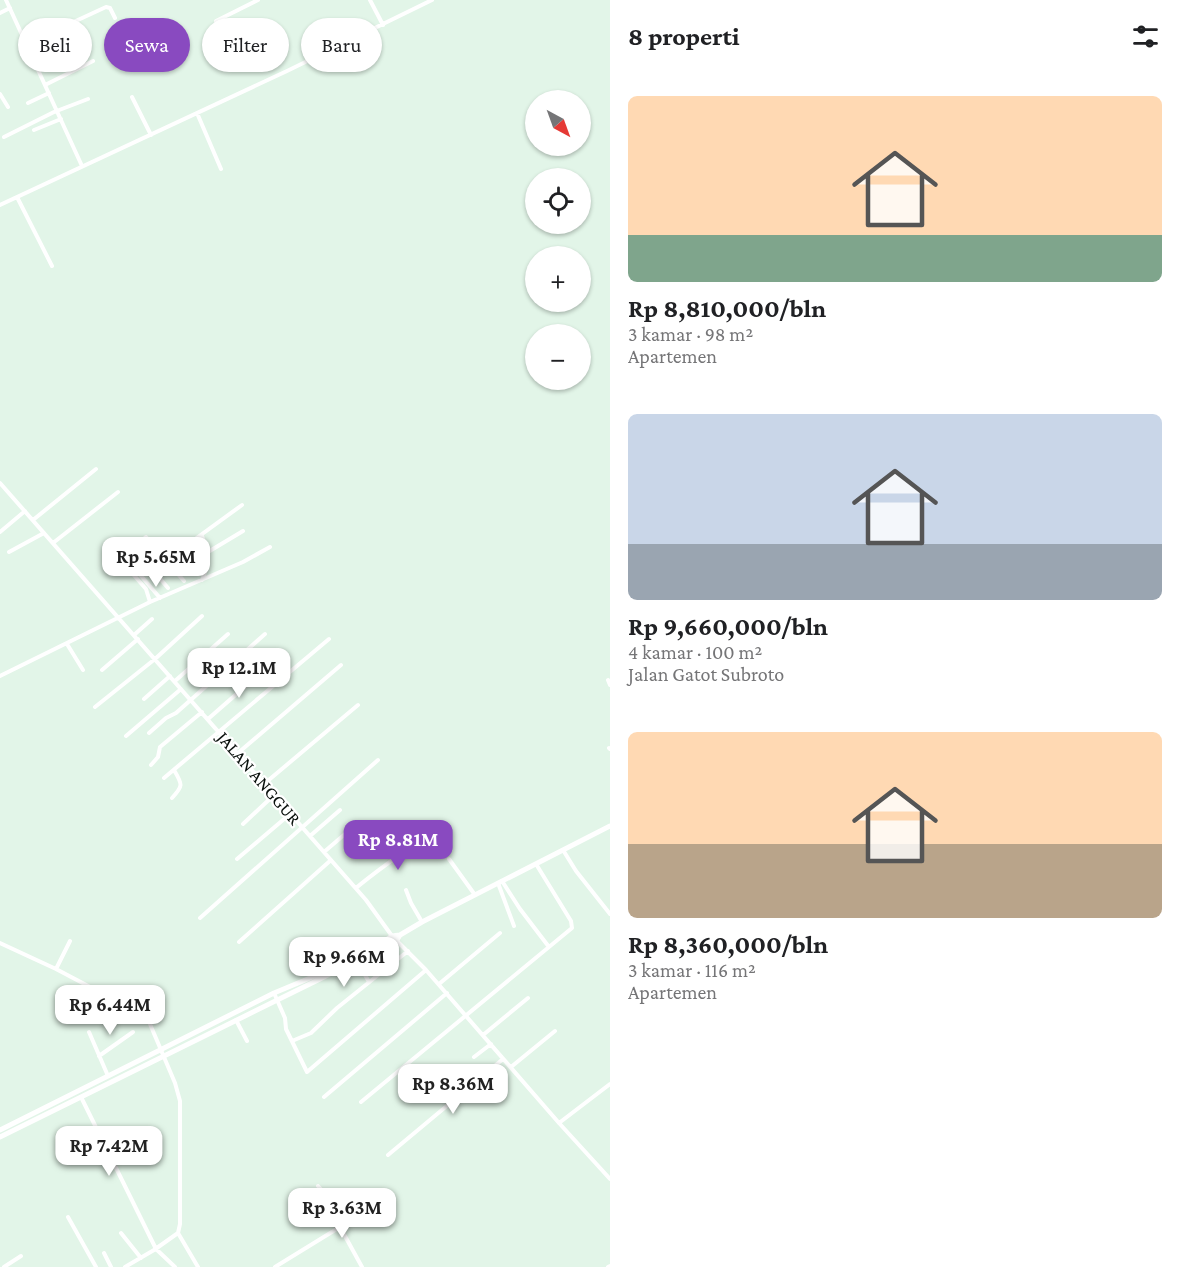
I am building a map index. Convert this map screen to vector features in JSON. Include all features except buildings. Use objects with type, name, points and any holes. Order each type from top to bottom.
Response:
[{"type":"main road","points":[[0,1137],[274,993],[323,975],[356,959],[422,922],[610,826]]},
{"type":"main road","points":[[0,1131],[108,1076],[236,1020],[396,937]]},
{"type":"street","points":[[6,0],[18,26]]},
{"type":"street","points":[[222,18],[258,0]]},
{"type":"street","points":[[370,0],[383,25]]},
{"type":"street","points":[[0,205],[432,0]]},
{"type":"street","points":[[81,18],[106,6],[110,8],[115,18]]},
{"type":"street","points":[[0,13],[10,8]]},
{"type":"street","points":[[45,85],[93,61]]},
{"type":"street","points":[[39,72],[82,166]]},
{"type":"street","points":[[28,103],[49,93]]},
{"type":"street","points":[[0,94],[8,107]]},
{"type":"street","points":[[132,97],[151,135]]},
{"type":"street","points":[[4,137],[88,99]]},
{"type":"street","points":[[197,113],[221,169]]},
{"type":"street","points":[[34,130],[61,119]]},
{"type":"street","points":[[17,197],[52,266]]},
{"type":"street","points":[[33,520],[96,469]]},
{"type":"street","name":"JALAN ANGGUR","points":[[0,483],[610,1179]]},
{"type":"street","points":[[53,543],[118,492]]},
{"type":"street","points":[[188,545],[242,506]]},
{"type":"street","points":[[0,532],[24,511]]},
{"type":"street","points":[[208,552],[243,531]]},
{"type":"street","points":[[9,552],[44,533]]},
{"type":"street","points":[[202,536],[208,552],[208,567],[202,580]]},
{"type":"street","points":[[160,598],[124,556],[146,537],[184,581]]},
{"type":"street","points":[[0,669],[1,675],[270,547]]},
{"type":"street","points":[[134,548],[168,588]]},
{"type":"street","points":[[125,565],[146,589],[150,603]]},
{"type":"street","points":[[95,707],[155,659],[202,616]]},
{"type":"street","points":[[134,635],[152,619]]},
{"type":"street","points":[[175,681],[228,634]]},
{"type":"street","points":[[149,733],[167,717],[176,713],[265,634]]},
{"type":"street","points":[[102,670],[138,639]]},
{"type":"street","points":[[164,778],[329,639]]},
{"type":"street","points":[[66,644],[83,670]]},
{"type":"street","points":[[208,719],[280,656]]},
{"type":"street","points":[[238,753],[341,665]]},
{"type":"street","points":[[144,699],[171,676]]},
{"type":"street","points":[[608,680],[610,685]]},
{"type":"street","points":[[126,736],[181,689]]},
{"type":"street","points":[[264,784],[358,705]]},
{"type":"street","points":[[151,765],[158,757],[160,747],[202,712]]},
{"type":"street","points":[[200,918],[378,760]]},
{"type":"street","points":[[172,798],[181,788],[181,783],[174,770]]},
{"type":"street","points":[[243,824],[274,795]]},
{"type":"street","points":[[310,836],[340,810]]},
{"type":"street","points":[[237,859],[290,814]]},
{"type":"street","points":[[324,852],[352,828],[359,826],[366,830]]},
{"type":"street","points":[[356,888],[372,874],[394,861],[425,834]]},
{"type":"street","points":[[562,849],[576,871],[610,914]]},
{"type":"street","points":[[449,859],[475,895]]},
{"type":"street","points":[[239,942],[331,860]]},
{"type":"street","points":[[362,1102],[571,929],[572,924],[536,864]]},
{"type":"street","points":[[500,882],[549,947]]},
{"type":"street","points":[[500,882],[514,926]]},
{"type":"street","points":[[406,891],[422,922]]},
{"type":"street","points":[[438,984],[500,933]]},
{"type":"street","points":[[56,969],[70,941]]},
{"type":"street","points":[[0,943],[56,969],[147,1017],[178,1092],[181,1115],[178,1233],[125,1267]]},
{"type":"street","points":[[292,1041],[311,1033],[316,1026],[408,951]]},
{"type":"street","points":[[356,959],[369,982]]},
{"type":"street","points":[[274,993],[285,1018],[286,1029],[307,1072],[426,970]]},
{"type":"street","points":[[324,1097],[447,993]]},
{"type":"street","points":[[483,1035],[528,998]]},
{"type":"street","points":[[236,1020],[247,1041]]},
{"type":"street","points":[[511,1067],[555,1031]]},
{"type":"street","points":[[89,1032],[108,1076]]},
{"type":"street","points":[[99,1056],[133,1032]]},
{"type":"street","points":[[474,1057],[491,1044]]},
{"type":"street","points":[[388,1155],[503,1059]]},
{"type":"street","points":[[559,1123],[610,1084]]},
{"type":"street","points":[[81,1096],[156,1249],[175,1267]]},
{"type":"street","points":[[318,1186],[326,1195],[362,1267]]},
{"type":"street","points":[[68,1217],[96,1267]]},
{"type":"street","points":[[275,1267],[340,1227]]},
{"type":"street","points":[[121,1233],[141,1258]]},
{"type":"street","points":[[178,1233],[198,1267]]},
{"type":"street","points":[[104,1253],[111,1267]]},
{"type":"street","points":[[4,1267],[21,1256]]}]
